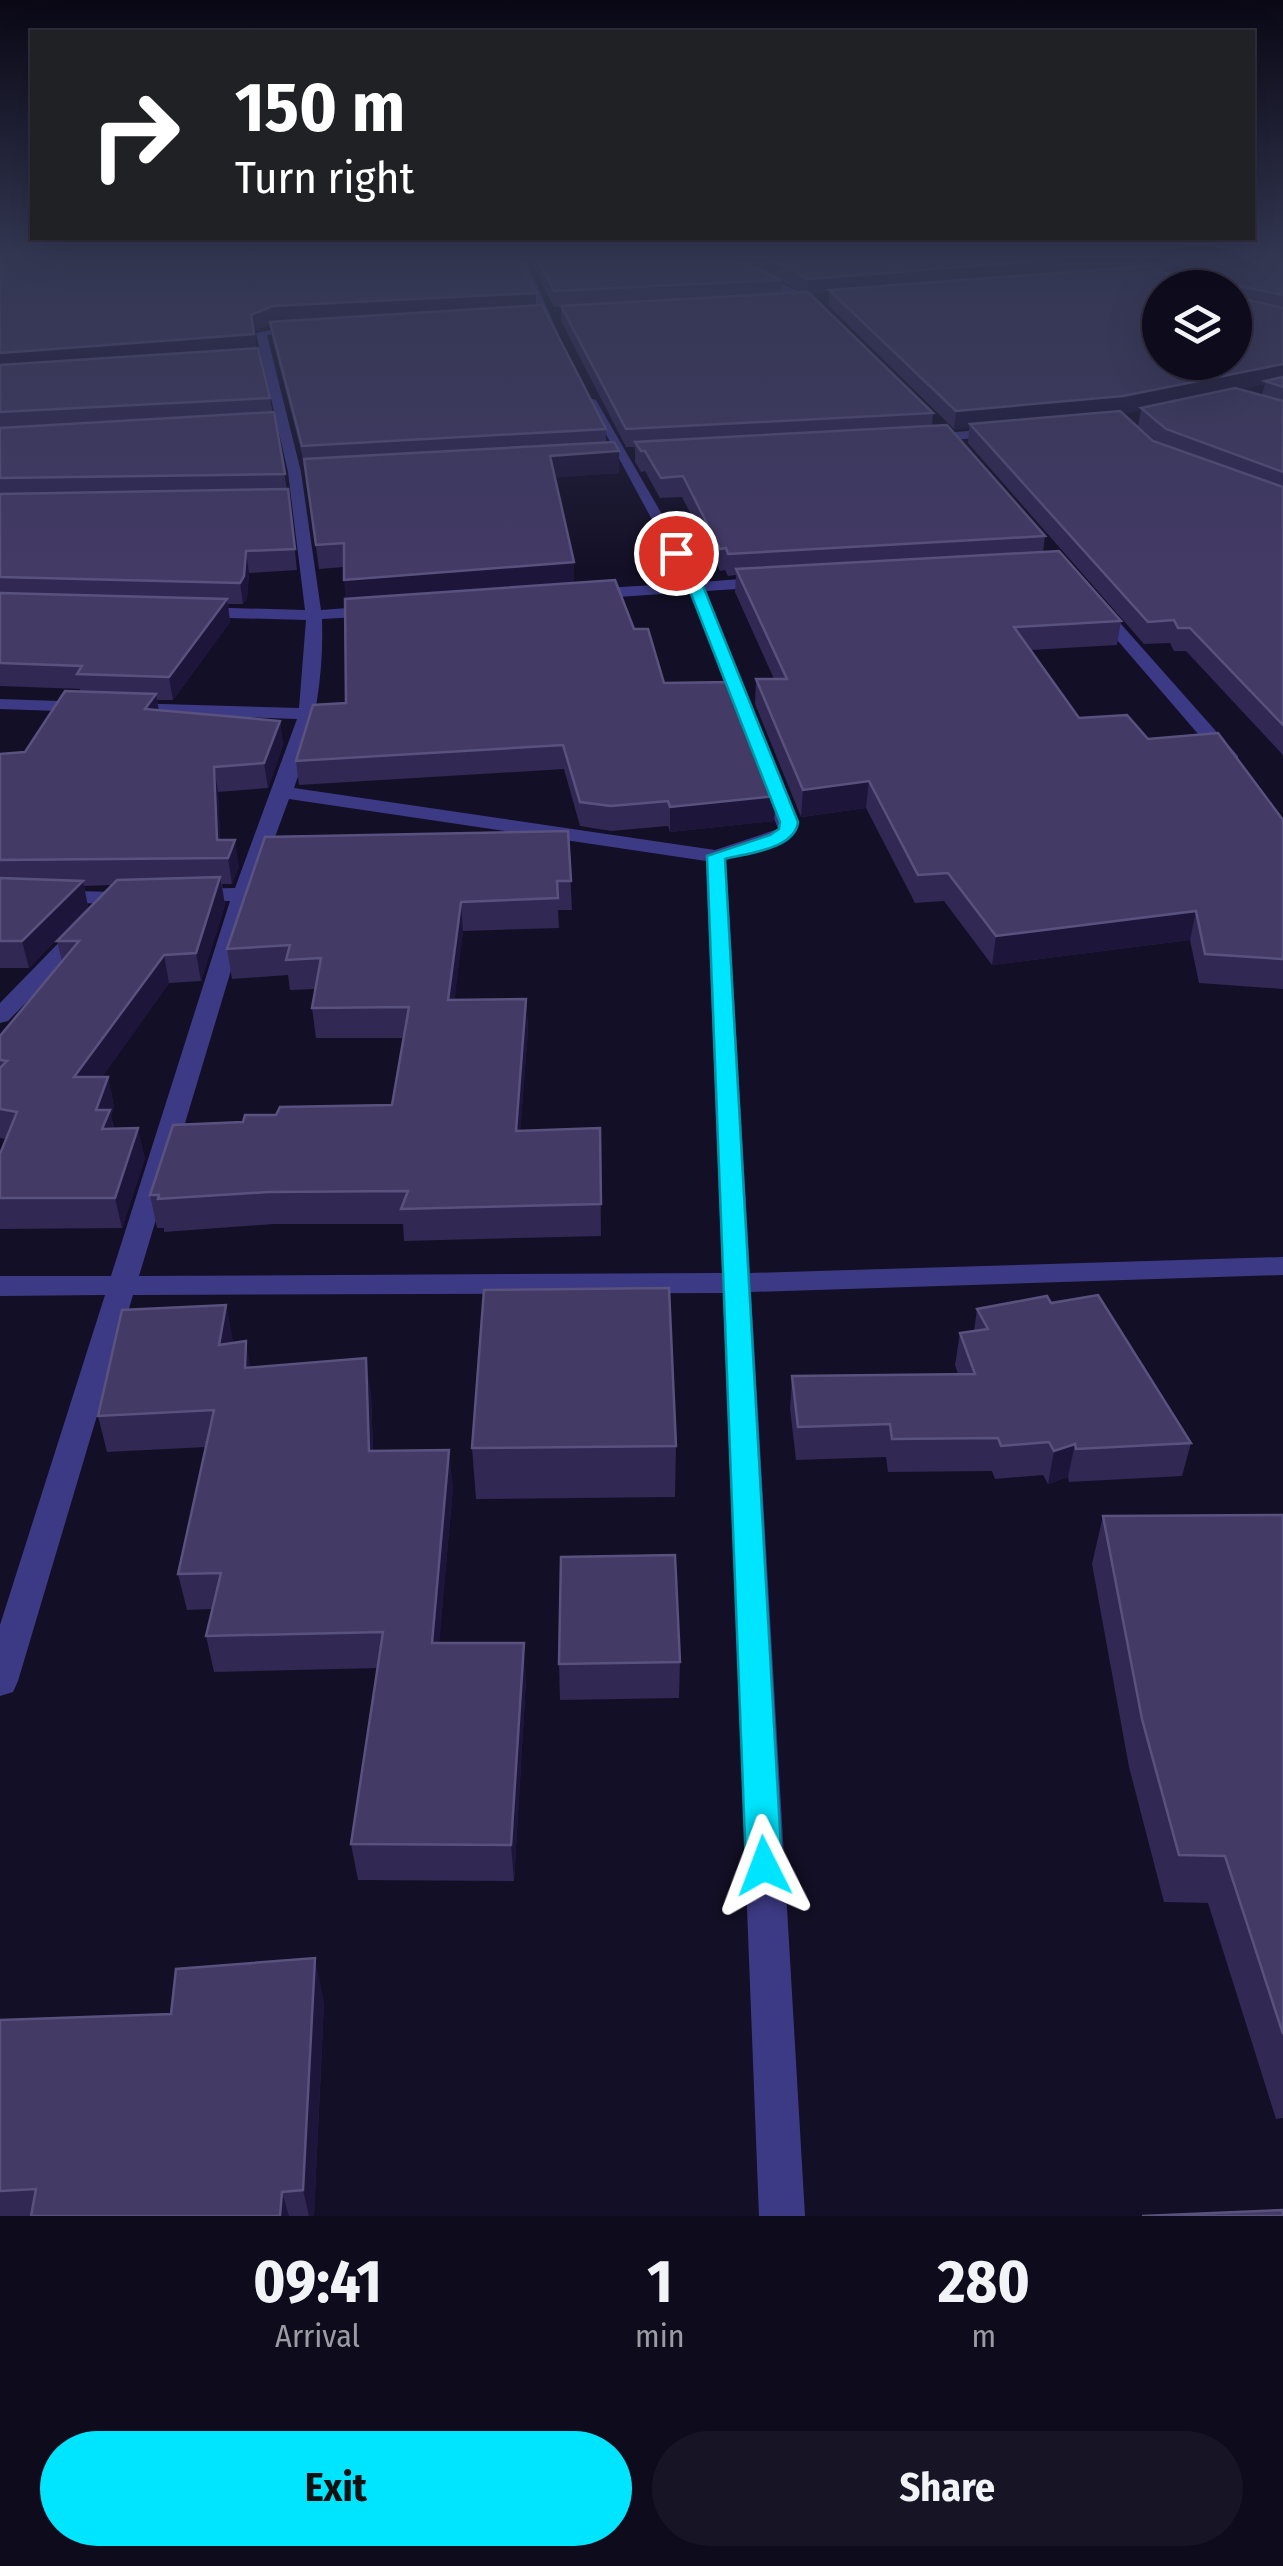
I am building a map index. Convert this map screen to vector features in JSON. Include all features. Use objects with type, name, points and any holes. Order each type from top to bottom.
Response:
[{"type":"street","points":[[0,1681],[243,894],[307,714],[316,615],[294,474],[269,362]]},
{"type":"street","points":[[280,792],[716,856],[776,839],[788,831],[789,822],[696,586],[571,362]]},
{"type":"street","points":[[266,424],[284,423]]},
{"type":"street","points":[[936,424],[962,451]]},
{"type":"street","points":[[911,439],[1026,430]]},
{"type":"street","points":[[294,474],[313,472]]},
{"type":"street","points":[[278,501],[298,500]]},
{"type":"street","points":[[562,596],[792,581]]},
{"type":"street","points":[[1088,595],[1244,775]]},
{"type":"street","points":[[178,611],[316,615],[392,610]]},
{"type":"street","points":[[0,704],[307,714]]},
{"type":"street","points":[[716,856],[782,2216]]},
{"type":"street","points":[[170,896],[243,894]]},
{"type":"street","points":[[0,895],[124,898],[0,1016]]},
{"type":"street","points":[[0,1286],[735,1283],[1283,1266]]},
{"type":"building","points":[[261,362],[270,398],[0,412],[0,365]]},
{"type":"building","points":[[280,362],[572,362],[606,429],[302,446]]},
{"type":"building","points":[[591,362],[881,362],[933,413],[626,429]]},
{"type":"building","points":[[905,362],[1142,362],[1142,380],[1203,380],[1123,396],[956,411]]},
{"type":"building","points":[[1252,362],[1283,364],[1252,370]]},
{"type":"building","points":[[1283,377],[1283,387],[1265,381]]},
{"type":"building","points":[[1235,388],[1283,401],[1283,472],[1166,429],[1141,408]]},
{"type":"building","points":[[1120,411],[1153,441],[1283,487],[1283,725],[1190,628],[1178,628],[1174,620],[1148,622],[970,424]]},
{"type":"building","points":[[274,412],[285,474],[0,478],[0,428]]},
{"type":"building","points":[[947,425],[1045,536],[728,554],[726,548],[720,549],[683,476],[661,478],[635,442]]},
{"type":"building","points":[[614,442],[619,451],[550,456],[574,562],[344,580],[344,543],[316,545],[304,459]]},
{"type":"building","points":[[288,489],[295,549],[246,551],[240,583],[0,577],[0,494]]},
{"type":"building","points":[[1059,551],[1121,621],[1014,627],[1079,718],[1127,715],[1148,739],[1218,733],[1283,820],[1283,959],[1205,954],[1196,911],[996,936],[948,873],[918,875],[869,781],[803,790],[756,679],[787,679],[736,569]]},
{"type":"building","points":[[615,580],[634,629],[648,629],[664,683],[731,682],[776,796],[670,807],[668,801],[611,806],[580,802],[563,745],[296,761],[313,705],[346,703],[345,599]]},
{"type":"building","points":[[0,593],[227,599],[169,677],[77,674],[82,666],[0,663]]},
{"type":"building","points":[[65,691],[156,694],[145,709],[280,721],[264,763],[214,767],[217,840],[235,840],[228,858],[0,860],[0,754],[25,752]]},
{"type":"building","points":[[568,831],[571,881],[557,881],[558,898],[461,902],[448,1000],[526,999],[516,1131],[600,1128],[601,1204],[401,1209],[408,1191],[268,1192],[158,1199],[159,1195],[150,1195],[173,1125],[243,1122],[245,1115],[276,1115],[280,1107],[392,1105],[409,1007],[312,1008],[321,958],[286,960],[290,945],[227,949],[265,837]]},
{"type":"building","points":[[220,877],[196,953],[164,955],[74,1077],[108,1077],[96,1110],[110,1110],[102,1129],[138,1128],[115,1198],[0,1198],[0,1154],[17,1112],[0,1109],[0,1068],[7,1061],[0,1060],[0,1036],[79,941],[57,941],[117,880]]},
{"type":"building","points":[[0,878],[83,881],[22,941],[0,941]]},
{"type":"building","points":[[669,1288],[676,1446],[472,1448],[484,1290]]},
{"type":"building","points":[[1098,1295],[1191,1443],[1076,1449],[1075,1444],[1054,1451],[1049,1442],[1001,1446],[998,1438],[892,1439],[890,1424],[798,1427],[792,1376],[975,1374],[960,1333],[988,1329],[977,1309],[1047,1296],[1051,1303]]},
{"type":"building","points":[[226,1305],[219,1345],[246,1341],[245,1368],[366,1358],[369,1451],[449,1450],[432,1643],[524,1643],[511,1845],[351,1844],[383,1632],[206,1636],[221,1573],[178,1574],[214,1410],[98,1416],[122,1310]]},
{"type":"building","points":[[1283,1515],[1283,2034],[1225,1856],[1179,1855],[1142,1719],[1103,1516]]},
{"type":"building","points":[[675,1555],[680,1662],[559,1664],[561,1557]]},
{"type":"building","points":[[315,1958],[303,2190],[282,2192],[280,2216],[31,2216],[36,2189],[0,2191],[0,2020],[171,2014],[176,1969]]},
{"type":"building","points":[[1283,2210],[1283,2216],[1142,2216]]},
{"type":"route","points":[[676,553],[696,586],[789,822],[788,831],[776,839],[716,856],[764,1866]]}]
